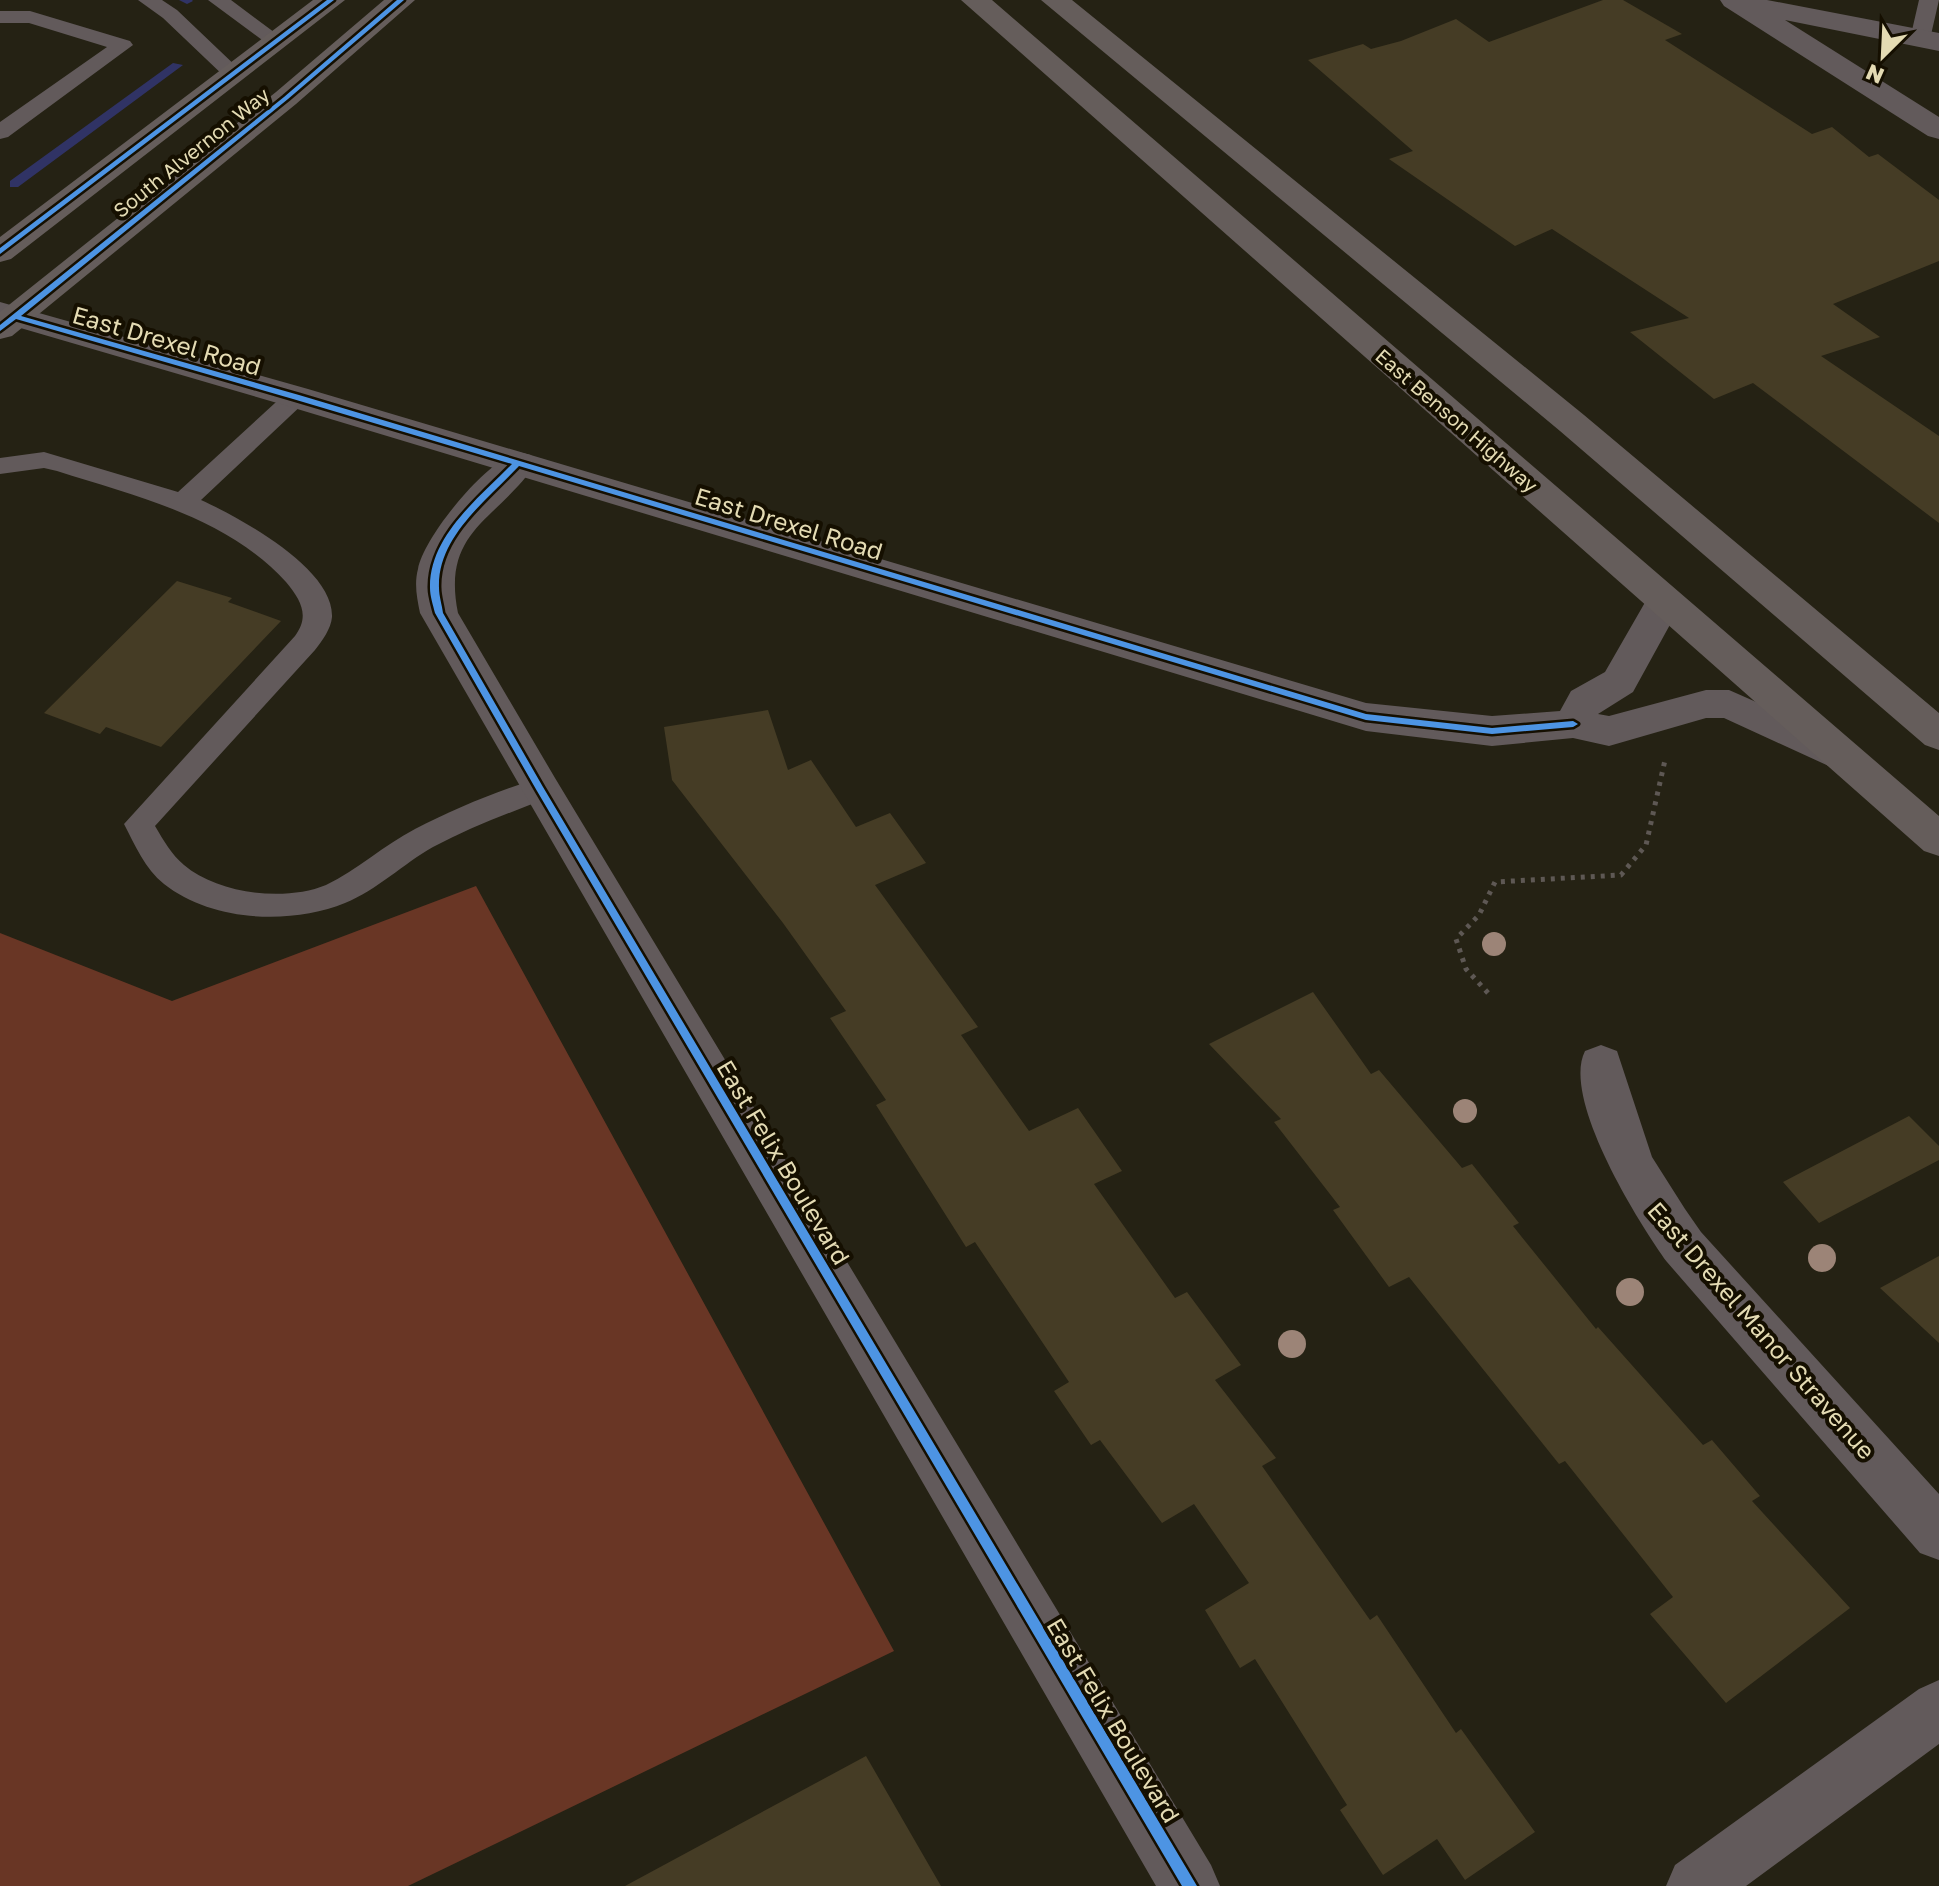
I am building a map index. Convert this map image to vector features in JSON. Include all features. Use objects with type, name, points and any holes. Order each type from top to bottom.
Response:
[{"type":"main road","name":"South Alvernon Way","points":[[0,252],[331,0]]},
{"type":"main road","name":"East Benson Highway","points":[[975,0],[1939,840]]},
{"type":"main road","points":[[1055,0],[1572,423],[1939,735]]},
{"type":"main road","name":"South Alvernon Way","points":[[5,320],[286,98],[413,4]]},
{"type":"main road","points":[[1136,141],[1132,113],[1170,110],[1221,136]]},
{"type":"street","points":[[1736,2],[1930,40]]},
{"type":"street","points":[[1736,2],[1939,130]]},
{"type":"street","name":"East Drexel Road","points":[[5,320],[296,397],[1366,717],[1492,731],[1573,724],[1609,731],[1706,704],[1729,704],[1846,759]]},
{"type":"street","name":"East Felix Boulevard","points":[[518,463],[446,541],[434,568],[433,585],[439,613],[540,789],[1190,1886]]},
{"type":"street","points":[[1573,724],[1585,701],[1619,682],[1664,601]]},
{"type":"street","name":"East Drexel Manor Stravenue","points":[[1601,1064],[1609,1107],[1624,1150],[1649,1201],[1684,1247],[1939,1534]]},
{"type":"street","points":[[1696,1886],[1939,1709]]},
{"type":"lane","points":[[148,0],[170,14],[233,74]]},
{"type":"lane","points":[[218,0],[276,41]]},
{"type":"lane","points":[[1929,0],[1930,40]]},
{"type":"lane","points":[[0,17],[30,17],[123,45],[0,132]]},
{"type":"lane","points":[[181,504],[296,397]]},
{"type":"lane","points":[[0,466],[44,460],[181,504],[236,529],[276,556],[312,597],[318,616],[315,630],[139,824],[161,862],[188,883],[234,901],[273,907],[303,904],[335,894],[424,838],[466,817],[540,789]]},
{"type":"path","points":[[1488,993],[1466,969],[1456,939],[1479,915],[1495,882],[1621,875],[1646,845],[1666,756]]},
{"type":"shaded area","points":[[476,886],[894,1651],[408,1886],[0,1886],[0,933],[172,1001]]},
{"type":"building","points":[[1603,0],[1623,0],[1682,34],[1665,40],[1812,134],[1832,127],[1869,157],[1878,154],[1939,200],[1939,261],[1833,304],[1880,337],[1821,356],[1939,436],[1939,523],[1753,383],[1714,399],[1630,332],[1689,318],[1552,229],[1515,246],[1389,159],[1413,151],[1308,60],[1363,44],[1371,49],[1401,41],[1456,19],[1489,42]]},
{"type":"building","points":[[177,581],[232,598],[228,602],[281,621],[161,747],[106,727],[100,734],[44,713]]},
{"type":"building","points":[[768,710],[788,770],[811,760],[856,827],[890,813],[926,863],[875,885],[978,1027],[961,1035],[1029,1131],[1078,1108],[1122,1171],[1094,1184],[1175,1298],[1187,1292],[1241,1365],[1215,1380],[1276,1458],[1262,1466],[1370,1620],[1377,1615],[1456,1733],[1461,1729],[1535,1832],[1465,1880],[1437,1839],[1383,1875],[1340,1810],[1347,1805],[1255,1659],[1240,1668],[1205,1610],[1249,1583],[1194,1504],[1162,1523],[1100,1440],[1091,1445],[1054,1391],[1069,1382],[975,1242],[966,1247],[876,1105],[886,1100],[830,1018],[846,1011],[783,923],[672,780],[664,727]]},
{"type":"building","points":[[1313,992],[1371,1074],[1379,1070],[1462,1168],[1472,1164],[1519,1223],[1513,1226],[1596,1329],[1598,1327],[1703,1445],[1712,1440],[1760,1496],[1752,1501],[1850,1608],[1726,1703],[1650,1614],[1673,1597],[1565,1461],[1559,1464],[1409,1277],[1389,1287],[1333,1210],[1340,1207],[1274,1122],[1281,1119],[1209,1044]]},
{"type":"building","points":[[1909,1116],[1939,1146],[1939,1160],[1819,1223],[1783,1182]]},
{"type":"building","points":[[1939,1256],[1939,1343],[1880,1288]]},
{"type":"building","points":[[866,1756],[941,1886],[625,1886]]},
{"type":"waterway","points":[[14,184],[177,65]]},
{"type":"cycle path","points":[[0,252],[331,0]]},
{"type":"cycle path","points":[[0,329],[286,98],[401,0]]},
{"type":"cycle path","points":[[16,317],[296,397],[1366,717],[1492,731],[1573,724]]},
{"type":"cycle path","points":[[518,463],[455,529],[444,548],[436,568],[434,589],[439,613],[540,789],[1190,1886]]}]
